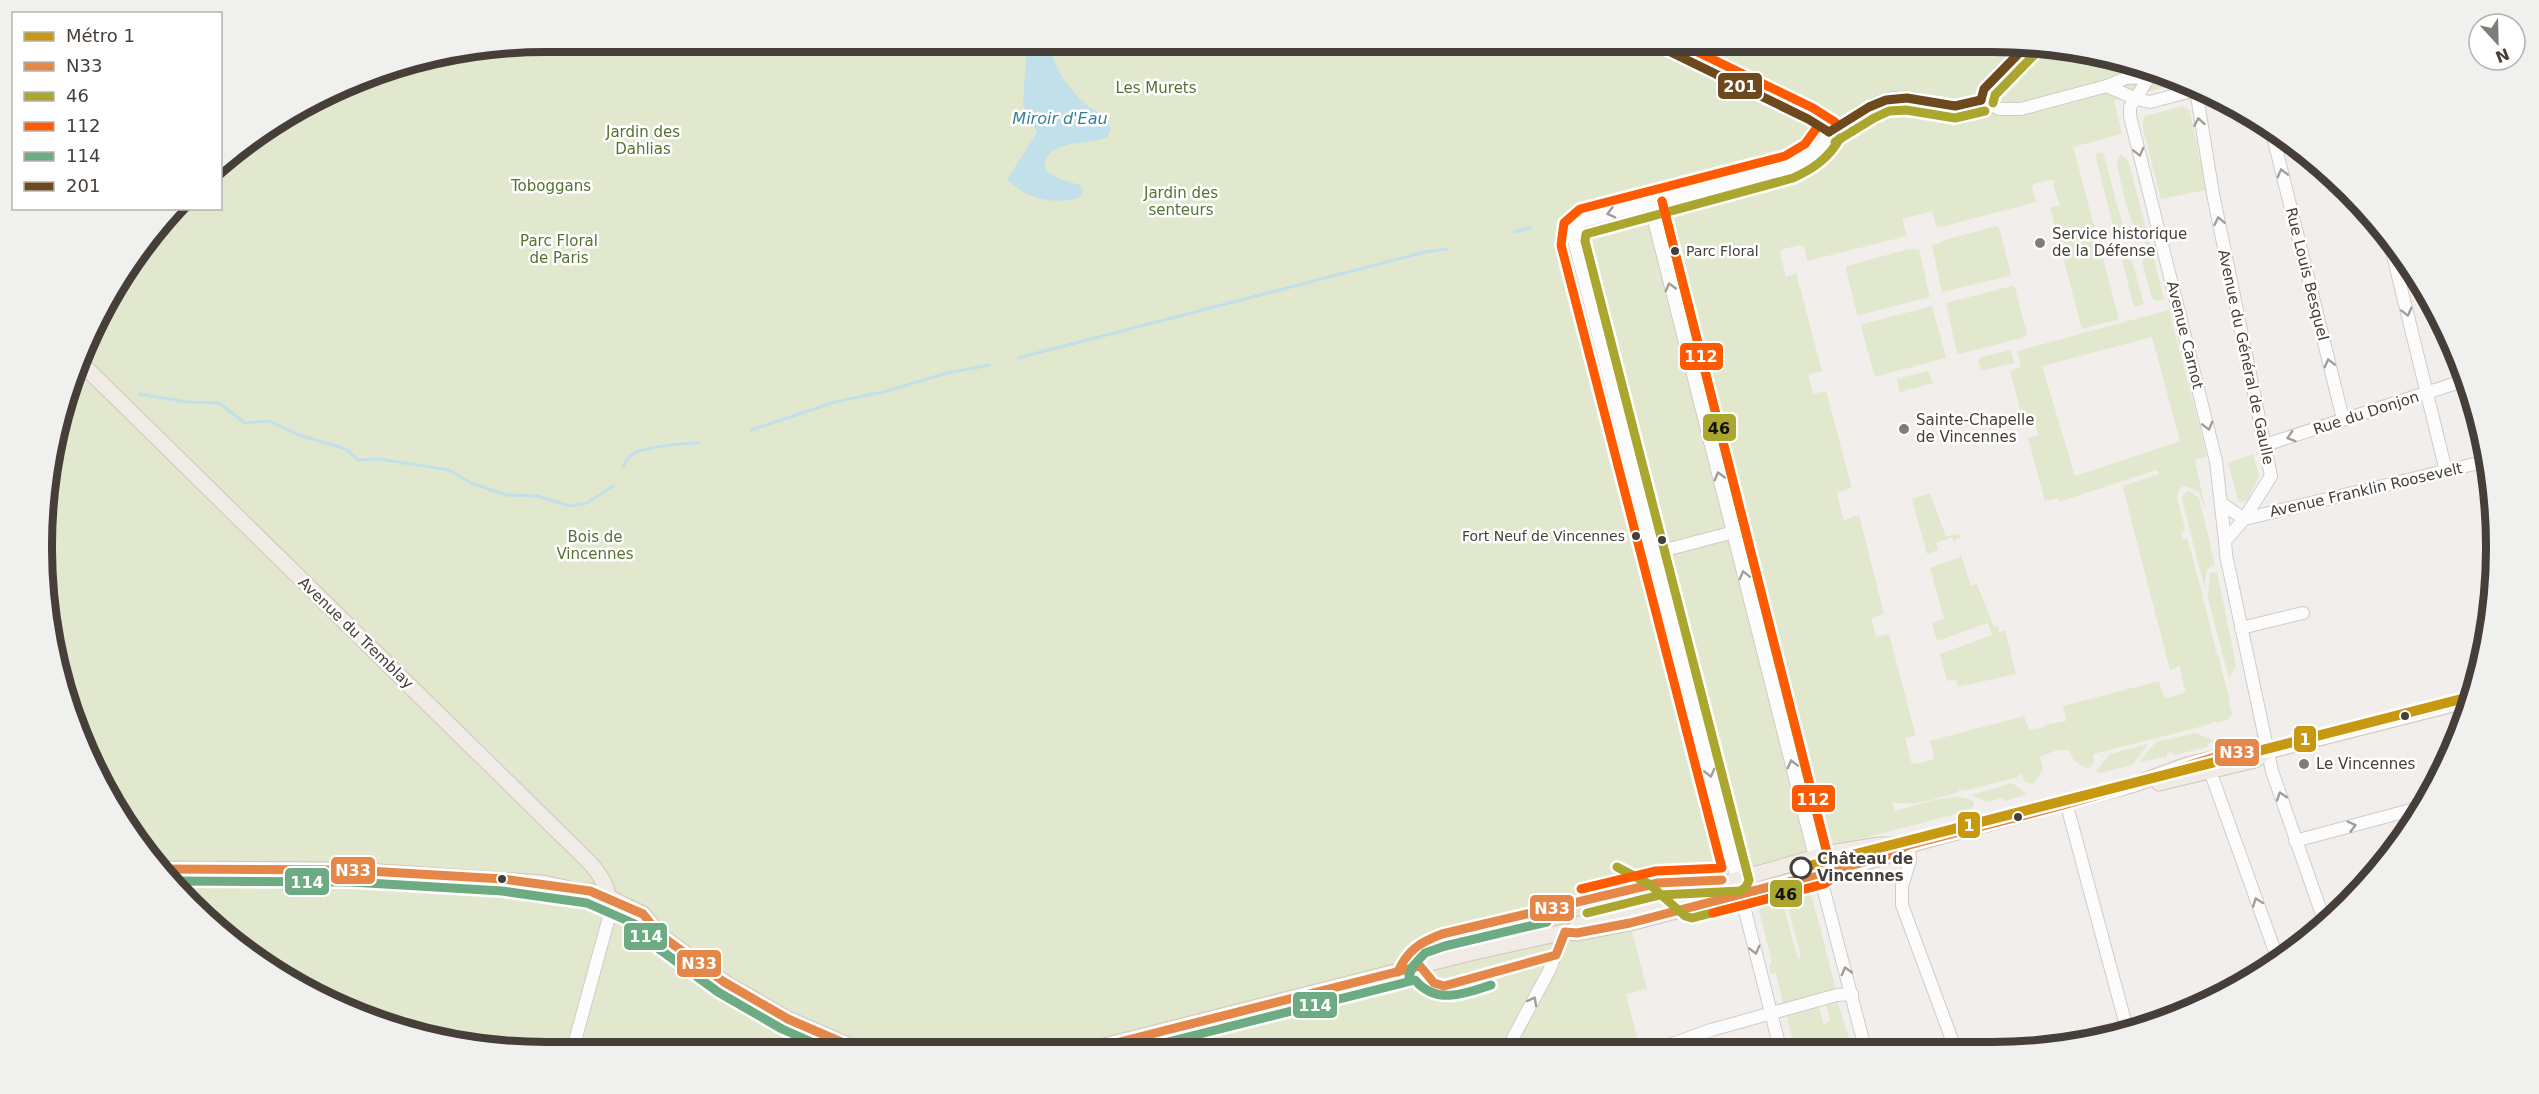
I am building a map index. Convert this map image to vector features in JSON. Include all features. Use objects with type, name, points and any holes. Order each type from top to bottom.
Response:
[{"type":"main road","name":"Avenue du Tremblay","points":[[86,368],[601,875],[610,904]]},
{"type":"main road","points":[[2135,784],[2163,783],[2255,760],[2268,751],[2461,702]]},
{"type":"main road","points":[[1738,882],[1820,873],[1884,857],[1908,845],[2135,784],[2187,765],[2253,749],[2268,751]]},
{"type":"main road","points":[[1120,1042],[1466,954],[1565,932],[1578,933],[1630,923],[1815,855],[1879,845],[1908,845]]},
{"type":"main road","points":[[172,869],[351,870],[513,880],[590,891],[659,934],[724,982],[788,1019],[841,1042]]},
{"type":"main road","points":[[601,875],[643,914],[659,934]]},
{"type":"main road","points":[[610,904],[643,914]]},
{"type":"street","points":[[1670,52],[1829,132]]},
{"type":"street","points":[[1981,100],[1984,89],[2019,54]]},
{"type":"street","points":[[1778,1042],[1575,248],[1573,236],[1575,227],[1583,221],[1790,167],[1824,144],[1829,132],[1875,104],[1887,100],[1911,98],[1950,108],[1966,106],[1981,100],[1999,109],[2021,109],[2107,86],[2116,80],[2144,77]]},
{"type":"street","points":[[2136,99],[2149,78]]},
{"type":"street","points":[[2107,86],[2136,99],[2150,102],[2188,93]]},
{"type":"street","name":"Avenue du Général de Gaulle","points":[[2199,98],[2211,183],[2271,476],[2244,519],[2225,541]]},
{"type":"street","name":"Avenue Carnot","points":[[2136,99],[2130,108],[2130,116],[2216,460],[2225,541]]},
{"type":"street","name":"Rue Louis Besquel","points":[[2274,141],[2343,419]]},
{"type":"street","points":[[1650,204],[1864,1042]]},
{"type":"street","points":[[2394,260],[2446,471]]},
{"type":"street","name":"Rue du Donjon","points":[[2265,445],[2458,383]]},
{"type":"street","name":"Avenue Franklin Roosevelt","points":[[2244,519],[2479,463]]},
{"type":"street","points":[[2221,503],[2244,519]]},
{"type":"street","points":[[1654,553],[1734,532]]},
{"type":"street","points":[[2225,541],[2268,751],[2295,841],[2322,915]]},
{"type":"street","points":[[2241,628],[2303,613]]},
{"type":"street","points":[[2210,771],[2275,952]]},
{"type":"street","points":[[2067,802],[2125,1023]]},
{"type":"street","points":[[2295,841],[2410,810]]},
{"type":"street","points":[[1908,845],[1910,860],[1902,886],[1902,905],[1953,1042]]},
{"type":"street","points":[[575,1042],[610,904]]},
{"type":"street","points":[[1512,1042],[1550,971],[1565,932]]},
{"type":"street","points":[[1677,1042],[1771,1013],[1852,993]]},
{"type":"green space","name":"Bois de Vincennes","points":[[547,52],[1992,52],[2088,62],[2120,69],[2170,86],[2114,101],[2122,134],[2073,147],[2119,319],[2089,327],[2087,324],[2088,328],[2082,329],[2050,207],[2060,206],[2053,184],[2055,182],[2051,180],[2034,184],[2032,188],[2036,202],[1937,228],[1932,211],[1902,219],[1907,236],[1807,261],[1804,247],[1800,245],[1783,249],[1780,253],[1786,277],[1796,273],[1822,371],[1808,375],[1813,394],[1826,391],[1852,488],[1837,492],[1843,518],[1844,520],[1859,515],[1884,614],[1871,618],[1876,637],[1889,634],[1916,736],[1905,738],[1911,762],[1915,764],[1932,760],[1934,755],[1930,741],[2024,716],[2029,730],[2042,728],[2044,725],[2066,721],[2063,706],[2159,681],[2163,695],[2167,698],[2184,693],[2186,689],[2180,666],[2170,670],[2123,486],[2159,474],[2158,472],[2156,470],[2059,502],[2058,498],[2045,501],[2028,438],[2038,435],[2033,414],[2022,416],[2010,371],[2021,367],[2017,351],[2169,310],[2207,456],[2195,460],[2206,512],[2199,492],[2185,486],[2180,488],[2177,497],[2185,529],[2181,534],[2183,539],[2187,538],[2203,596],[2201,601],[2204,601],[2215,654],[2218,655],[2230,702],[2228,703],[2233,714],[2227,720],[2216,723],[2214,721],[2211,724],[2093,754],[2094,763],[2088,769],[2074,761],[2069,750],[2057,750],[2040,757],[2043,769],[2033,784],[2024,782],[2022,773],[2018,777],[1964,791],[1959,790],[1958,793],[1925,801],[1892,802],[1895,811],[1947,798],[1967,798],[1974,802],[1974,806],[1967,811],[1624,901],[1647,989],[1626,994],[1638,1042],[547,1042],[451,1032],[419,1025],[358,1004],[328,991],[272,958],[221,919],[197,897],[175,873],[136,822],[103,766],[90,736],[69,675],[62,643],[52,547],[62,451],[69,419],[90,358],[119,300],[155,246],[185,210],[222,210],[222,174],[246,155],[300,119],[358,90],[419,69],[482,57]],"holes":[[[2152,337],[2180,441],[2075,476],[2042,366]]]},
{"type":"green space","points":[[2183,106],[2190,111],[2206,190],[2161,199],[2142,124],[2145,116]]},
{"type":"green space","points":[[2103,152],[2126,238],[2123,244],[2118,245],[2095,154]]},
{"type":"green space","points":[[2120,154],[2128,160],[2151,248],[2137,231],[2128,209],[2117,164]]},
{"type":"green space","points":[[1997,226],[2011,274],[1942,292],[1932,245]]},
{"type":"green space","points":[[2143,248],[2152,251],[2164,300],[2156,301],[2152,298],[2143,265]]},
{"type":"green space","points":[[1909,249],[1919,250],[1930,297],[1857,314],[1847,266]]},
{"type":"green space","points":[[2126,258],[2132,261],[2144,304],[2134,307],[2122,260]]},
{"type":"green space","points":[[2012,286],[2015,288],[2027,334],[2025,337],[1957,353],[1946,303]]},
{"type":"green space","points":[[1932,306],[1946,358],[1877,376],[1874,374],[1861,326]]},
{"type":"green space","points":[[2011,350],[2014,363],[1981,371],[1978,360],[1981,357]]},
{"type":"green space","points":[[1928,371],[1933,383],[1900,392],[1897,379]]},
{"type":"green space","points":[[2253,454],[2259,476],[2247,501],[2239,502],[2228,463]]},
{"type":"green space","points":[[2189,491],[2199,498],[2215,565],[2207,569],[2204,586],[2182,499]]},
{"type":"green space","points":[[1930,493],[1946,537],[1959,533],[1960,538],[1956,539],[1955,544],[1952,537],[1936,543],[1938,550],[1927,554],[1912,499]]},
{"type":"green space","points":[[1959,550],[1971,586],[1977,584],[1994,627],[1998,626],[1999,630],[1996,633],[2005,630],[2016,674],[1958,687],[1956,679],[1947,681],[1940,654],[1992,635],[1988,623],[1937,641],[1932,623],[1944,619],[1930,568],[1960,557]]},
{"type":"green space","points":[[2217,572],[2236,665],[2229,678],[2208,599],[2210,573]]},
{"type":"green space","points":[[2195,733],[2219,742],[2217,745],[2213,742],[2208,744],[2208,747],[2174,755],[2172,752],[2167,753],[2167,757],[2139,762],[2156,742]]},
{"type":"green space","points":[[2148,744],[2132,765],[2100,773],[2096,771],[2110,754]]},
{"type":"green space","points":[[2012,783],[2026,793],[2005,801],[2002,798],[1987,802],[1971,795]]},
{"type":"green space","points":[[1810,889],[1836,990],[1783,1004],[1776,973],[1771,974],[1769,964],[1772,962],[1757,903],[1781,897],[1798,958],[1801,957],[1785,896]]},
{"type":"green space","points":[[1837,1000],[1850,1042],[1793,1042],[1786,1011],[1818,1003],[1824,1024],[1830,1021],[1825,1001]]},
{"type":"water","name":"Miroir d'Eau","points":[[1026,52],[1053,52],[1056,65],[1066,82],[1086,105],[1107,120],[1110,131],[1107,137],[1059,148],[1046,160],[1045,170],[1059,179],[1080,185],[1083,192],[1078,198],[1058,201],[1039,199],[1014,186],[1007,179],[1037,133],[1023,105]]},
{"type":"waterway","points":[[1514,232],[1531,228]]},
{"type":"waterway","points":[[1018,358],[1425,252],[1447,249]]},
{"type":"waterway","points":[[751,430],[835,402],[887,391],[947,373],[990,365]]},
{"type":"waterway","points":[[139,394],[187,402],[219,403],[245,423],[269,421],[299,435],[346,449],[358,460],[379,459],[449,470],[471,483],[506,495],[537,496],[570,506],[587,503],[613,486]]},
{"type":"waterway","points":[[623,467],[631,455],[636,452],[699,443]]},
{"type":"metro line","name":"1","points":[[1801,868],[2462,699]]},
{"type":"transit line","name":"201","points":[[1671,52],[1808,119],[1829,132]]},
{"type":"transit line","name":"112","points":[[1698,52],[1813,108],[1835,122]]},
{"type":"transit line","name":"201","points":[[1981,100],[1984,89],[2019,54]]},
{"type":"transit line","name":"46","points":[[1993,103],[1995,95],[2034,55]]},
{"type":"transit line","name":"201","points":[[1829,132],[1869,107],[1886,100],[1907,98],[1955,106],[1981,100]]},
{"type":"transit line","name":"46","points":[[1835,142],[1889,111],[1906,110],[1955,118],[1985,111]]},
{"type":"transit line","name":"112","points":[[1581,889],[1656,871],[1722,868],[1561,245],[1564,223],[1580,209],[1785,156],[1805,144],[1818,126]]},
{"type":"transit line","name":"46","points":[[1587,913],[1660,895],[1740,891],[1746,887],[1749,880],[1585,241],[1586,234],[1793,178],[1820,162],[1840,138]]},
{"type":"transit line","name":"46","points":[[1617,867],[1649,884],[1685,916],[1692,918],[1824,884],[1830,880],[1832,874],[1662,201]]},
{"type":"transit line","name":"112","points":[[1662,201],[1832,872],[1830,880],[1824,884],[1713,913]]},
{"type":"transit line","name":"N33","points":[[1120,1042],[1420,966],[1434,983],[1444,986],[1556,955],[1565,932],[1577,933],[1630,923],[1884,857],[1909,845],[2079,801],[2219,756],[2252,750],[2268,751],[2461,702]]},
{"type":"transit line","name":"N33","points":[[172,869],[351,870],[503,879],[590,891],[643,914],[659,934],[724,982],[788,1019],[841,1042]]},
{"type":"transit line","name":"N33","points":[[1398,972],[1410,952],[1442,934],[1658,883],[1722,880]]},
{"type":"transit line","name":"114","points":[[182,881],[351,882],[502,891],[587,903],[635,924],[651,943],[718,992],[782,1029],[812,1042]]},
{"type":"transit line","name":"114","points":[[1409,976],[1413,966],[1425,953],[1445,946],[1547,922]]},
{"type":"transit line","name":"114","points":[[1168,1042],[1415,980],[1423,988],[1441,995],[1461,994],[1491,985]]},
{"type":"place","name":"Service historique de la Défense","points":[[2040,243]]},
{"type":"place","name":"Parc Floral","points":[[1675,251]]},
{"type":"place","name":"Sainte-Chapelle de Vincennes","points":[[1904,429]]},
{"type":"place","name":"Fort Neuf de Vincennes","points":[[1636,536]]},
{"type":"place","name":"Le Vincennes","points":[[2304,764]]},
{"type":"place","name":"Château de Vincennes","points":[[1801,868]]},
{"type":"park label","name":"Les Murets","points":[[1156,88]]},
{"type":"park label","name":"Jardin des Dahlias","points":[[643,140]]},
{"type":"park label","name":"Toboggans","points":[[551,186]]},
{"type":"park label","name":"Jardin des senteurs","points":[[1181,202]]},
{"type":"park label","name":"Parc Floral de Paris","points":[[559,250]]}]
